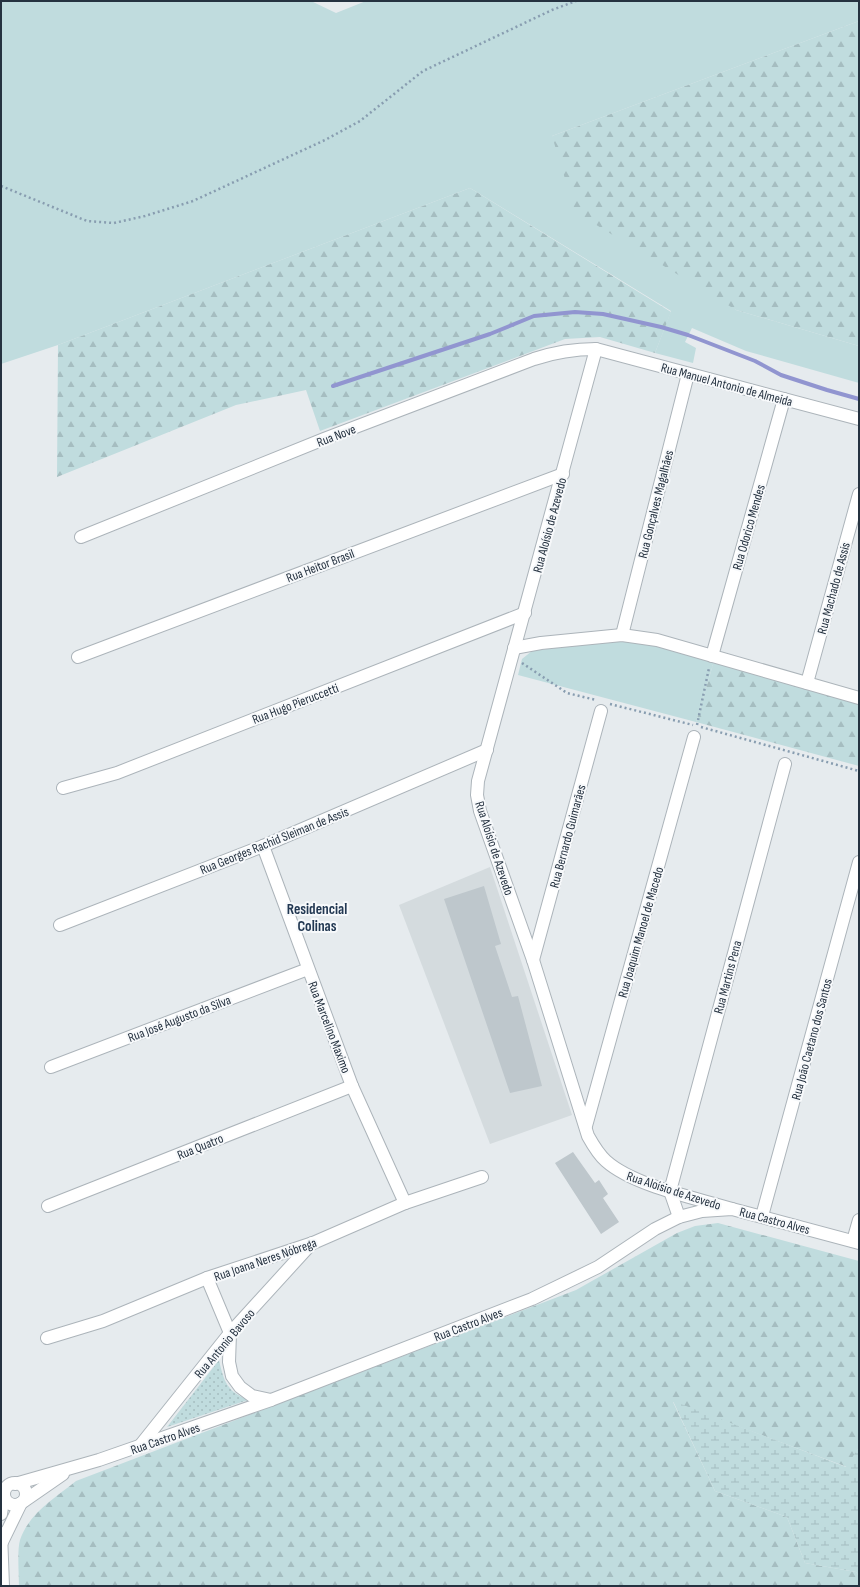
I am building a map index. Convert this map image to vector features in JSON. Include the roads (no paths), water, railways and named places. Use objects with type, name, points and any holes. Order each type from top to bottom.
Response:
[{"type":"street","name":"Rua Nove","points":[[81,537],[324,439],[534,359],[555,352],[574,349],[596,349]]},
{"type":"street","name":"Rua Manuel Antonio de Almeida","points":[[596,349],[859,419]]},
{"type":"street","name":"Rua Aloísio de Azevedo","points":[[596,349],[525,613],[512,652],[478,780],[477,795],[480,811],[533,960],[588,1136],[597,1151],[606,1161],[621,1172],[637,1180],[732,1209]]},
{"type":"street","name":"Rua Gonçalves Magalhães","points":[[622,635],[688,374]]},
{"type":"street","name":"Rua Odorico Mendes","points":[[712,656],[784,399]]},
{"type":"street","name":"Rua Heitor Brasil","points":[[78,657],[563,474]]},
{"type":"street","name":"Rua Machado de Assis","points":[[807,683],[859,494]]},
{"type":"street","name":"Rua Hugo Pieruccetti","points":[[63,788],[117,773],[525,613]]},
{"type":"street","points":[[512,652],[549,642],[622,635],[657,640],[859,698]]},
{"type":"street","name":"Rua Bernardo Guimarães","points":[[533,960],[601,705]]},
{"type":"street","name":"Rua Joaquim Manoel de Macedo","points":[[586,1126],[695,732]]},
{"type":"street","name":"Rua Georges Rachid Sleiman de Assis","points":[[60,925],[263,846],[487,750]]},
{"type":"street","name":"Rua Martins Pena","points":[[670,1191],[785,764]]},
{"type":"street","name":"Rua Marcelino Maximo","points":[[263,846],[352,1086],[405,1203]]},
{"type":"street","name":"Rua João Caetano dos Santos","points":[[762,1216],[859,862]]},
{"type":"street","name":"Rua José Augusto da Silva","points":[[51,1067],[308,969]]},
{"type":"street","name":"Rua Quatro","points":[[48,1206],[352,1086]]},
{"type":"street","name":"Rua Joana Neres Nóbrega","points":[[47,1338],[103,1322],[207,1278],[313,1242],[405,1203],[482,1177]]},
{"type":"street","points":[[670,1191],[679,1217]]},
{"type":"street","name":"Rua Castro Alves","points":[[7,1487],[71,1469],[139,1447],[271,1400],[532,1299],[598,1267],[655,1229],[679,1217],[702,1211],[732,1209],[856,1242]]},
{"type":"street","points":[[856,1242],[859,1220]]},
{"type":"street","name":"Rua Antonio Bavoso","points":[[139,1447],[230,1333],[313,1242]]},
{"type":"street","points":[[207,1278],[230,1333],[229,1362],[232,1376],[240,1387],[252,1396],[271,1400]]},
{"type":"street","name":"Rua Castro Alves","points":[[22,1502],[71,1469]]},
{"type":"street","points":[[3,1586],[2,1538],[26,1494],[26,1491],[21,1486],[7,1487]]},
{"type":"street","points":[[7,1487],[6,1500],[12,1504],[22,1502]]},
{"type":"street","points":[[1,1514],[7,1487]]},
{"type":"waterway","points":[[333,386],[490,334],[534,316],[575,312],[603,314],[661,327],[688,335],[755,361],[781,375],[859,399]]},
{"type":"district","name":"Residencial Colinas","points":[[317,918]]}]
